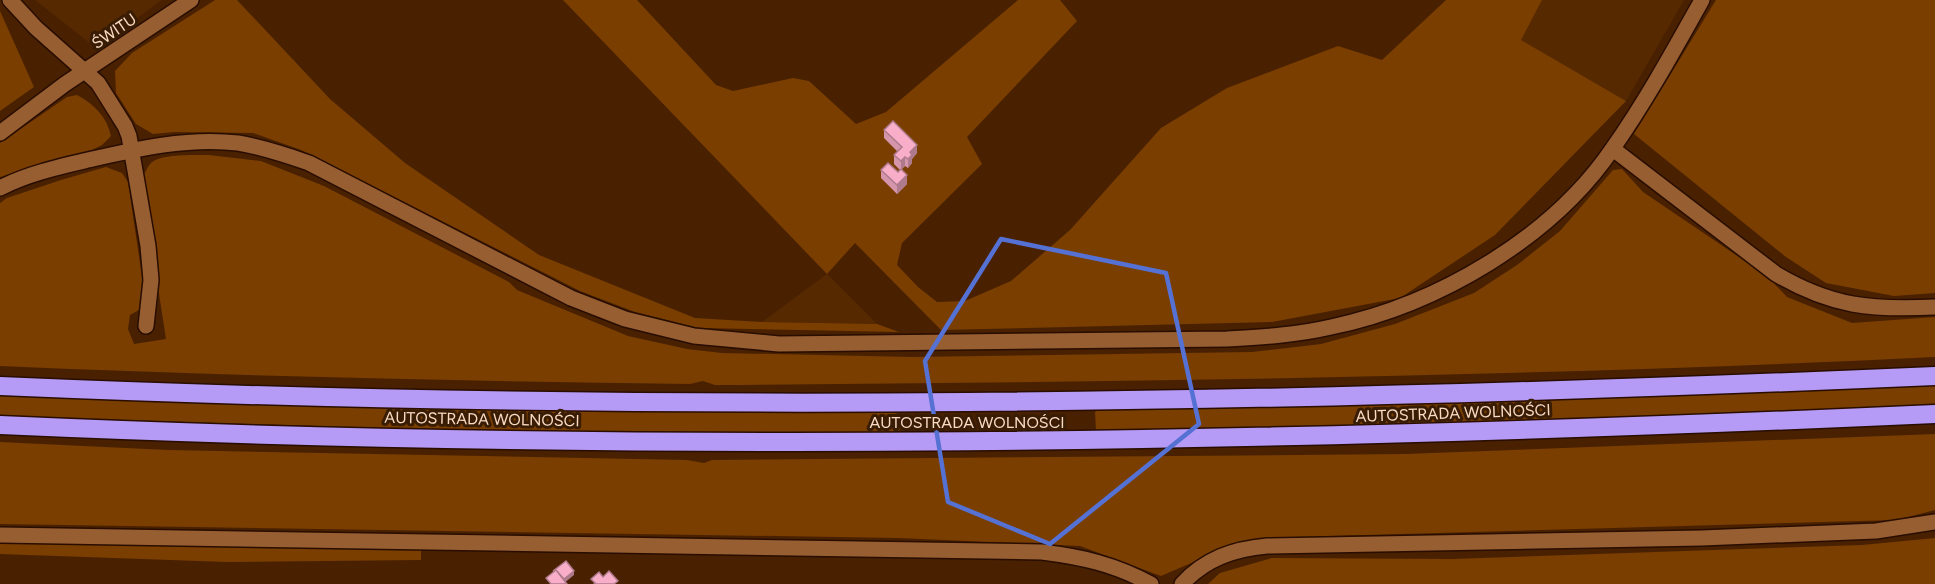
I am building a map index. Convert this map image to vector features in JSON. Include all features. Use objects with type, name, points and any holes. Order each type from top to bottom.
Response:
[{"type":"highway","name":"AUTOSTRADA WOLNOŚCI","points":[[0,386],[394,399],[921,403],[1498,393],[1935,376]]},
{"type":"highway","name":"AUTOSTRADA WOLNOŚCI","points":[[0,425],[495,440],[896,442],[1340,436],[1935,414]]},
{"type":"street","points":[[9,0],[103,89],[125,126],[129,136],[148,246],[151,280],[146,326]]},
{"type":"street","name":"ŚWITU","points":[[0,133],[65,84],[191,0]]},
{"type":"street","points":[[0,188],[43,171],[131,151],[174,144],[239,143],[290,156],[352,184],[542,284],[593,308],[694,336],[779,344],[1227,339],[1281,336],[1333,327],[1378,315],[1412,302],[1447,287],[1484,267],[1532,233],[1569,199],[1613,149],[1658,78],[1702,0]]},
{"type":"street","points":[[1613,149],[1776,274],[1797,287],[1853,306],[1935,307]]},
{"type":"street","points":[[1182,584],[1193,572],[1215,558],[1245,548],[1267,546],[1702,538],[1876,531],[1935,522]]},
{"type":"street","points":[[0,535],[1008,552],[1065,555],[1106,564],[1151,584]]},
{"type":"highlighted area","points":[[1001,239],[1166,273],[1199,424],[1050,544],[948,502],[925,361]]},
{"type":"shaded area","points":[[35,0],[162,0],[96,48]]},
{"type":"shaded area","points":[[215,0],[237,0],[330,99],[405,163],[539,255],[695,318],[877,324],[899,332],[699,328],[635,312],[580,291],[301,150],[253,133],[153,134],[136,124],[116,93],[115,71],[132,53]]},
{"type":"shaded area","points":[[563,0],[637,0],[716,85],[733,91],[793,78],[809,81],[856,124],[886,112],[1018,0],[1060,0],[1077,21],[967,137],[982,164],[902,243],[897,265],[918,287],[937,302],[965,301],[1011,281],[1070,230],[1161,128],[1227,88],[1338,46],[1382,60],[1446,0],[1542,0],[1521,40],[1626,101],[1495,235],[1400,298],[1272,322],[941,330],[855,243],[827,274]]},
{"type":"shaded area","points":[[1542,0],[1684,0],[1626,101],[1520,40]]},
{"type":"shaded area","points":[[1716,0],[1935,0],[1935,293],[1894,296],[1826,283],[1786,257],[1634,134]]},
{"type":"shaded area","points":[[0,11],[34,87],[0,111]]},
{"type":"shaded area","points":[[77,95],[99,112],[111,136],[102,145],[92,150],[0,177],[0,143],[67,97]]},
{"type":"shaded area","points":[[209,155],[261,161],[324,186],[509,282],[517,290],[628,336],[687,349],[722,353],[912,357],[1252,352],[1321,344],[1395,324],[1474,293],[1517,265],[1560,231],[1613,170],[1622,169],[1643,192],[1767,276],[1787,297],[1852,323],[1935,317],[1935,357],[1478,374],[715,385],[703,381],[690,384],[431,380],[0,366],[0,203],[7,198],[106,167],[122,173],[128,182],[145,297],[139,310],[130,315],[128,329],[134,344],[166,339],[141,178],[150,164],[157,159]]},
{"type":"shaded area","points":[[827,274],[877,324],[762,322]]},
{"type":"shaded area","points":[[1935,385],[1935,407],[1283,429],[1096,431],[1095,412],[1098,410],[1430,403]]},
{"type":"shaded area","points":[[0,395],[334,406],[891,412],[898,414],[900,430],[892,433],[638,433],[408,429],[0,416]]},
{"type":"shaded area","points":[[1935,434],[1935,510],[1896,520],[1295,537],[1240,542],[1161,576],[1080,546],[899,538],[0,524],[0,442],[168,450],[687,460],[704,463],[712,460],[1405,454]]},
{"type":"shaded area","points":[[1935,538],[1935,584],[1208,584],[1220,573],[1272,558],[1452,559],[1862,545]]},
{"type":"shaded area","points":[[0,541],[421,550],[421,560],[227,562],[0,554]]},
{"type":"building","points":[[893,121],[917,145],[910,152],[912,155],[908,159],[905,157],[901,161],[894,155],[902,147],[884,130]]},
{"type":"building","points":[[888,163],[898,172],[901,169],[907,175],[897,185],[881,170]]},
{"type":"building","points":[[566,561],[574,571],[564,579],[556,570],[553,571]]},
{"type":"building","points":[[556,570],[567,584],[551,584],[546,578]]},
{"type":"building","points":[[609,571],[618,581],[614,584],[594,584],[591,579],[599,572],[603,577]]}]
